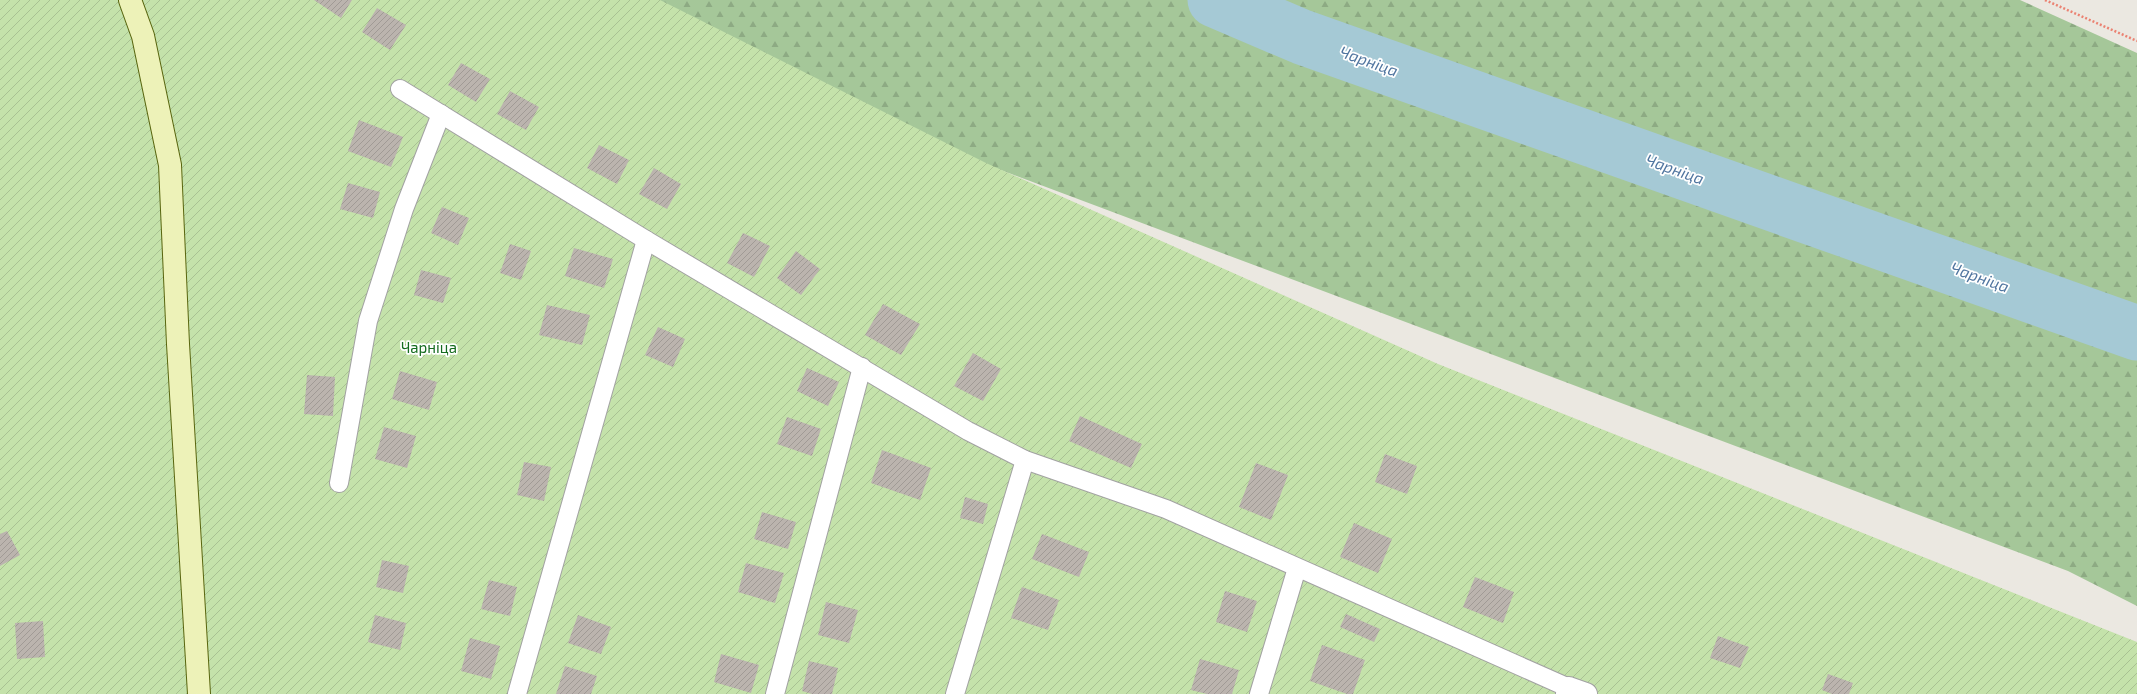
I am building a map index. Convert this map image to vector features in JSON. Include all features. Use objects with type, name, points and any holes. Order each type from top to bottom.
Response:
[{"type":"main road","points":[[130,0],[143,36],[170,165],[178,344],[199,694]]},
{"type":"lane","points":[[400,89],[646,240],[862,366],[968,431],[1025,460],[1166,509],[1574,692]]},
{"type":"lane","points":[[339,483],[368,321],[404,209],[440,114]]},
{"type":"lane","points":[[517,694],[646,240]]},
{"type":"lane","points":[[775,694],[862,366]]},
{"type":"lane","points":[[955,694],[1025,460]]},
{"type":"lane","points":[[1259,694],[1297,568]]},
{"type":"path","points":[[2045,0],[2137,41]]},
{"type":"green space","name":"Чарніца","points":[[0,0],[660,0],[986,163],[1438,364],[2137,642],[2137,694],[0,694]]},
{"type":"green space","points":[[645,0],[2020,0],[2137,53],[2137,606],[2068,571],[836,108]]},
{"type":"building","points":[[314,0],[352,0],[341,18]]},
{"type":"building","points":[[377,8],[406,25],[390,50],[362,32]]},
{"type":"building","points":[[461,63],[490,79],[476,102],[448,85]]},
{"type":"building","points":[[510,91],[539,107],[526,130],[497,114]]},
{"type":"building","points":[[359,120],[403,137],[391,167],[348,151]]},
{"type":"building","points":[[599,145],[629,160],[617,184],[587,168]]},
{"type":"building","points":[[654,168],[681,184],[667,209],[639,194]]},
{"type":"building","points":[[348,183],[380,192],[373,218],[340,209]]},
{"type":"building","points":[[442,207],[469,218],[458,245],[431,233]]},
{"type":"building","points":[[743,233],[770,246],[754,277],[727,263]]},
{"type":"building","points":[[510,244],[531,251],[521,280],[500,273]]},
{"type":"building","points":[[574,248],[613,259],[604,288],[565,276]]},
{"type":"building","points":[[796,251],[820,269],[801,295],[777,278]]},
{"type":"building","points":[[421,270],[451,278],[443,303],[414,295]]},
{"type":"building","points":[[883,304],[920,324],[901,355],[865,335]]},
{"type":"building","points":[[547,305],[590,315],[582,345],[539,335]]},
{"type":"building","points":[[658,327],[685,339],[673,367],[645,355]]},
{"type":"building","points":[[973,353],[1001,369],[983,401],[954,386]]},
{"type":"building","points":[[807,368],[839,382],[828,406],[797,391]]},
{"type":"building","points":[[400,371],[437,382],[429,410],[392,399]]},
{"type":"building","points":[[307,375],[335,377],[333,416],[304,414]]},
{"type":"building","points":[[1080,416],[1142,444],[1131,468],[1069,441]]},
{"type":"building","points":[[787,417],[821,429],[812,456],[777,444]]},
{"type":"building","points":[[384,427],[416,436],[407,468],[375,459]]},
{"type":"building","points":[[882,450],[931,468],[920,500],[871,483]]},
{"type":"building","points":[[1385,454],[1417,466],[1407,494],[1375,482]]},
{"type":"building","points":[[524,462],[551,467],[544,501],[517,495]]},
{"type":"building","points":[[1256,463],[1288,475],[1271,520],[1239,507]]},
{"type":"building","points":[[965,497],[988,504],[983,524],[960,518]]},
{"type":"building","points":[[762,512],[796,522],[788,549],[754,539]]},
{"type":"building","points":[[1354,523],[1392,539],[1378,573],[1340,557]]},
{"type":"building","points":[[7,531],[20,555],[0,566],[0,534]]},
{"type":"building","points":[[1042,534],[1089,552],[1079,577],[1032,559]]},
{"type":"building","points":[[382,560],[409,566],[403,593],[376,587]]},
{"type":"building","points":[[746,563],[784,573],[775,603],[738,592]]},
{"type":"building","points":[[1475,577],[1514,592],[1503,623],[1463,607]]},
{"type":"building","points":[[489,580],[517,587],[510,616],[481,609]]},
{"type":"building","points":[[1022,587],[1059,600],[1048,630],[1011,618]]},
{"type":"building","points":[[1225,591],[1257,601],[1247,632],[1216,622]]},
{"type":"building","points":[[826,602],[858,610],[849,643],[818,635]]},
{"type":"building","points":[[1346,614],[1380,629],[1374,642],[1340,627]]},
{"type":"building","points":[[375,615],[406,623],[400,650],[368,642]]},
{"type":"building","points":[[578,615],[611,627],[601,654],[568,643]]},
{"type":"building","points":[[43,621],[45,657],[17,659],[15,623]]},
{"type":"building","points":[[1718,636],[1749,647],[1740,668],[1710,658]]},
{"type":"building","points":[[470,638],[500,646],[491,679],[461,671]]},
{"type":"building","points":[[1322,645],[1365,660],[1353,694],[1347,694],[1310,681]]},
{"type":"building","points":[[721,654],[759,665],[751,693],[714,682]]},
{"type":"building","points":[[1200,659],[1239,670],[1232,694],[1207,694],[1191,690]]},
{"type":"building","points":[[809,661],[838,668],[832,694],[812,694],[802,691]]},
{"type":"building","points":[[565,666],[597,676],[591,694],[556,694]]},
{"type":"building","points":[[1828,674],[1853,683],[1849,694],[1832,694],[1822,690]]},
{"type":"waterway","name":"Чарніца","points":[[1215,0],[1302,37],[2137,333]]}]
